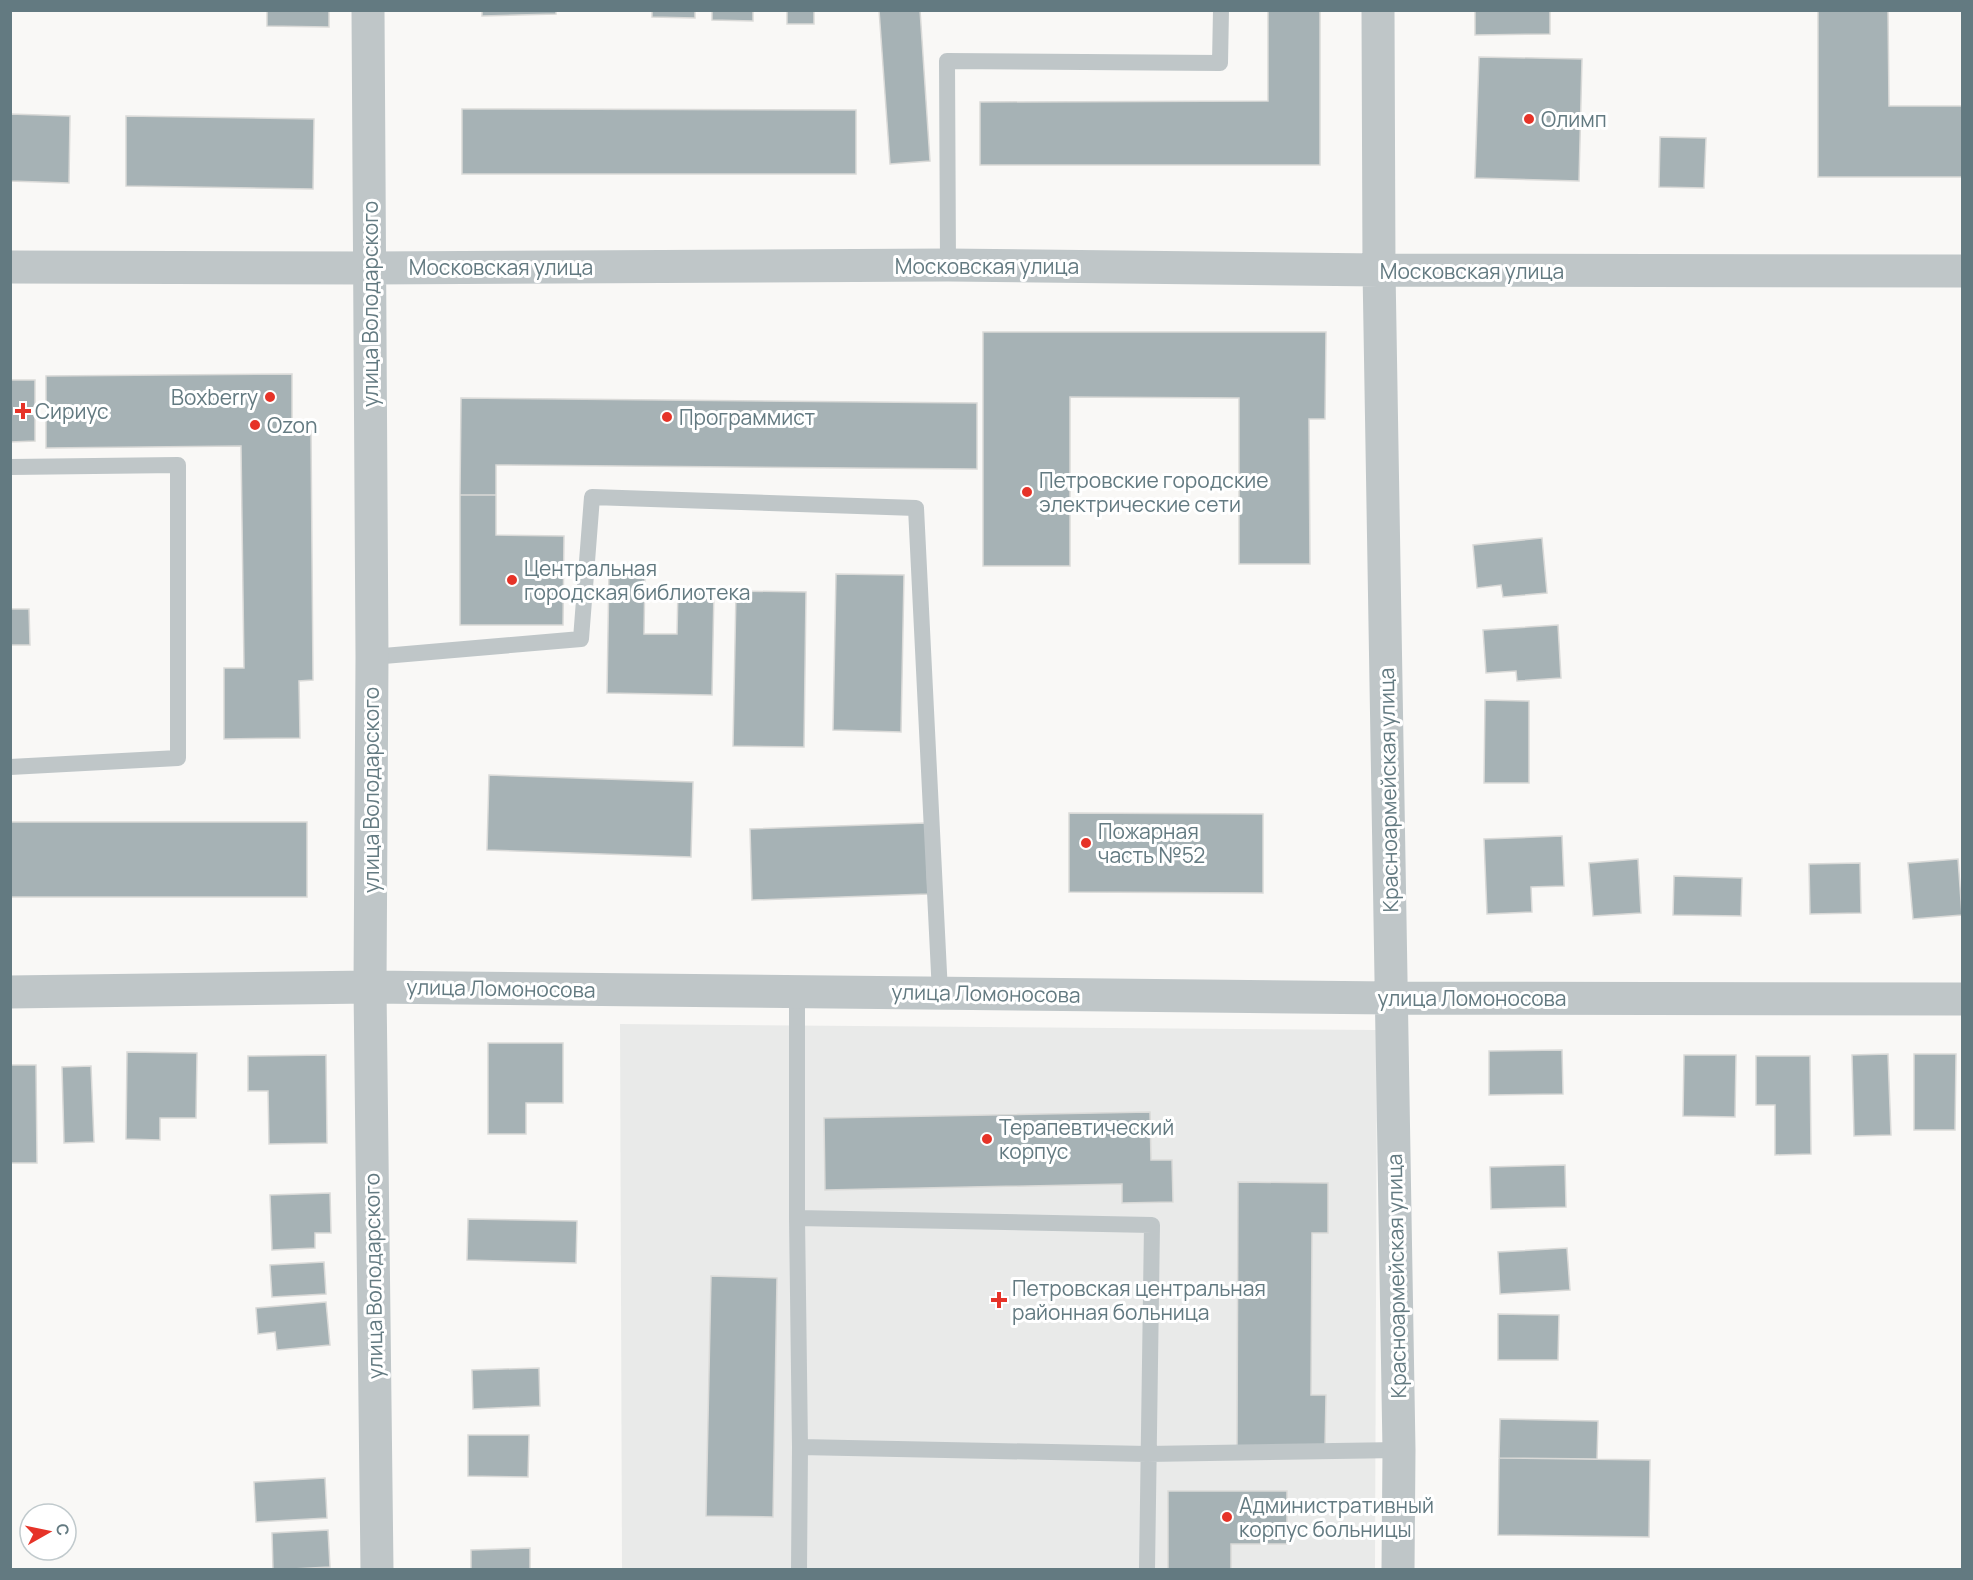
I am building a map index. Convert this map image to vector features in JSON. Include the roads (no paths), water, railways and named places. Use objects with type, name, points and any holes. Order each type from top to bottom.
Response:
[{"type":"street","name":"улица Володарского","points":[[368,10],[372,657],[370,987],[377,1569]]},
{"type":"street","name":"Красноармейская улица","points":[[1378,10],[1379,270],[1399,1450],[1398,1569]]},
{"type":"street","name":"Московская улица","points":[[10,267],[948,265],[1379,270],[1962,271]]},
{"type":"street","name":"улица Ломоносова","points":[[10,992],[370,987],[1391,998],[1962,999]]},
{"type":"lane","points":[[948,265],[947,61],[1220,63],[1221,10]]},
{"type":"lane","points":[[10,466],[178,465],[178,758],[10,767]]},
{"type":"lane","points":[[372,657],[581,639],[592,497],[916,508],[940,993]]},
{"type":"lane","points":[[797,991],[799,1569]]},
{"type":"lane","points":[[797,1218],[1152,1225],[1147,1569]]},
{"type":"lane","points":[[800,1447],[1147,1454],[1399,1450]]},
{"type":"place","name":"Олимп","points":[[1529,119]]},
{"type":"place","name":"Boxberry","points":[[270,397]]},
{"type":"place","name":"Сириус","points":[[23,411]]},
{"type":"place","name":"Программист","points":[[667,417]]},
{"type":"place","name":"Ozon","points":[[255,425]]},
{"type":"place","name":"Петровские городские электрические сети","points":[[1027,492]]},
{"type":"place","name":"Центральная городская библиотека","points":[[512,580]]},
{"type":"place","name":"Пожарная часть №52","points":[[1086,843]]},
{"type":"place","name":"Терапевтический корпус","points":[[987,1139]]},
{"type":"place","name":"Петровская центральная районная больница","points":[[999,1300]]},
{"type":"place","name":"Административный корпус больницы","points":[[1227,1517]]}]
